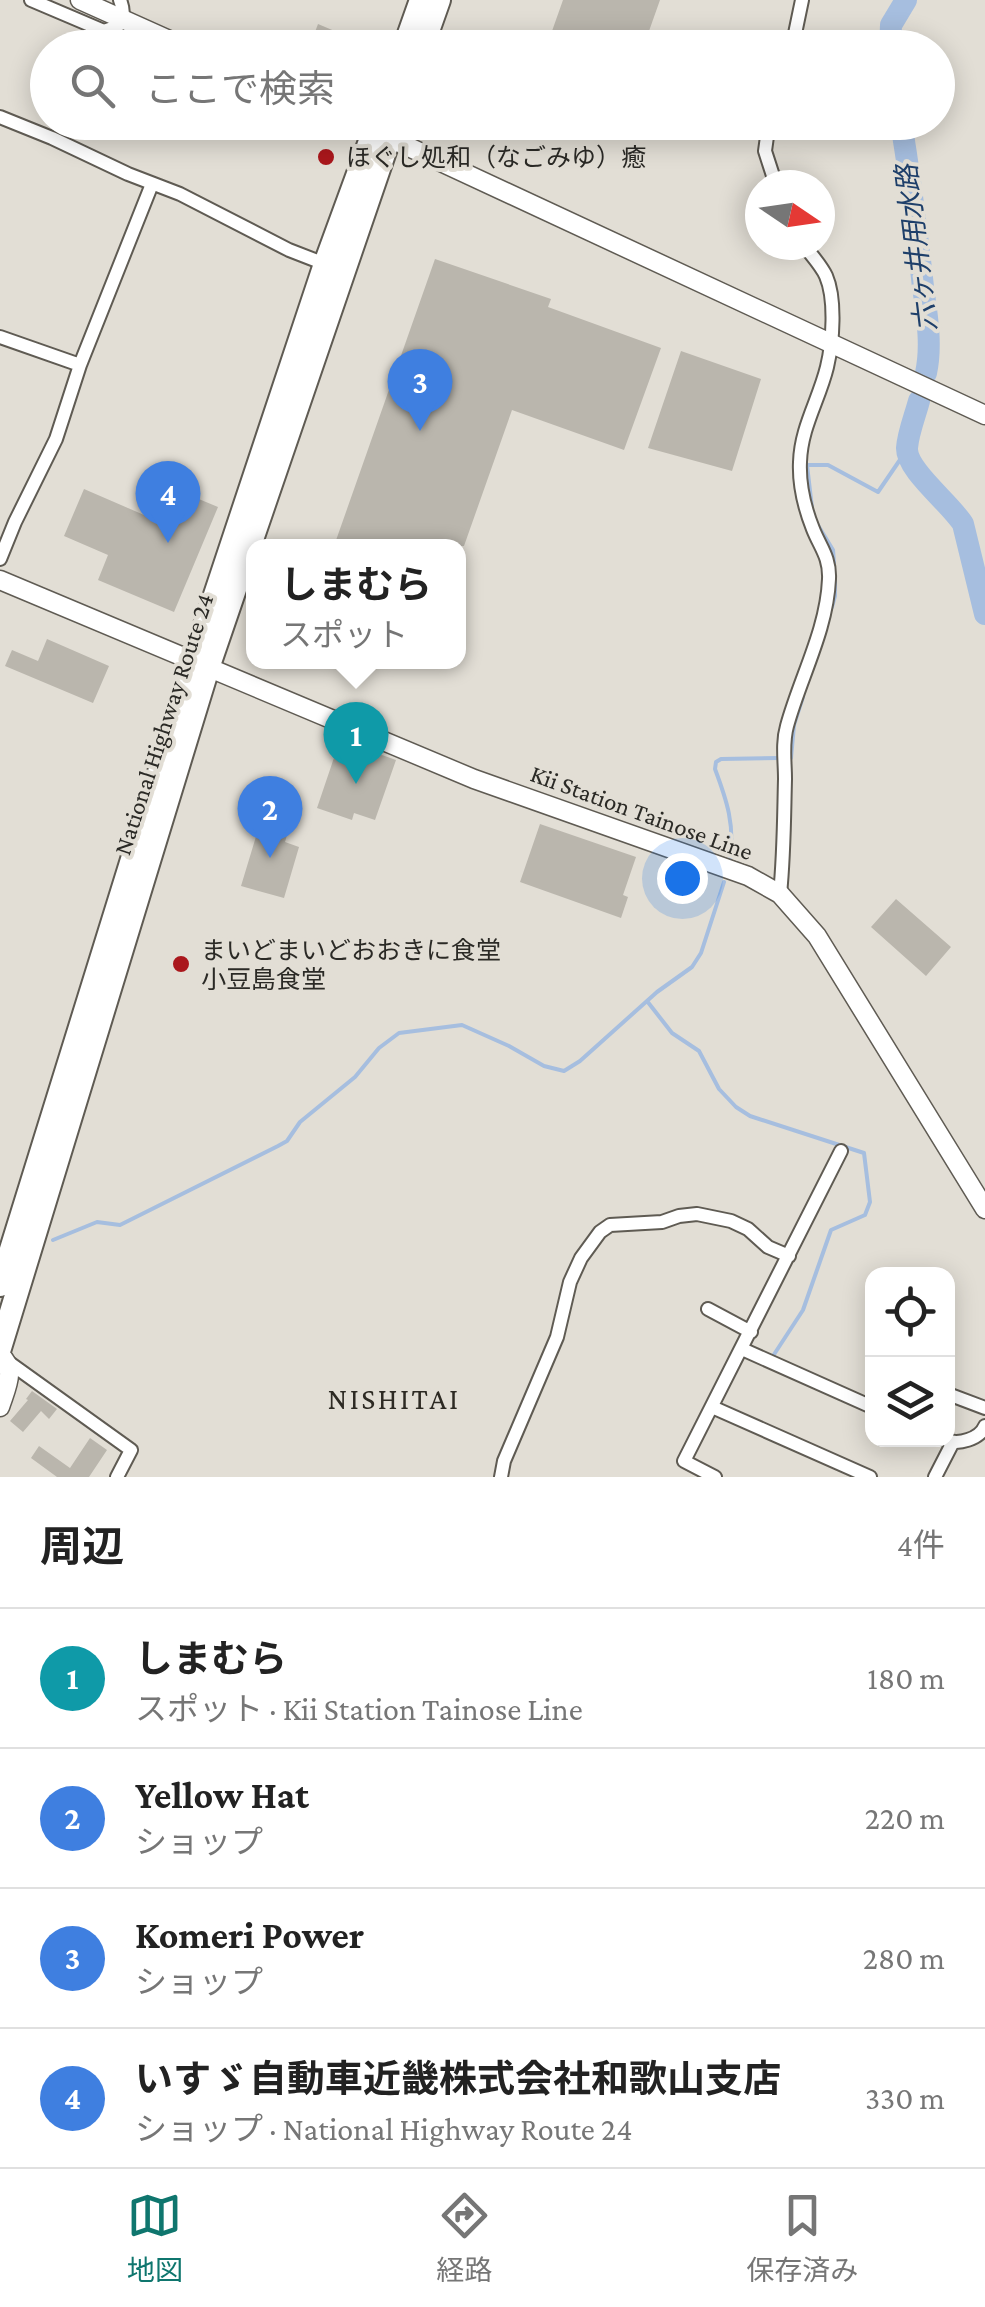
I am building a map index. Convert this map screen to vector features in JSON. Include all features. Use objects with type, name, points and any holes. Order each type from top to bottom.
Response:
[{"type":"highway","points":[[410,30],[421,0]]},
{"type":"highway","points":[[428,30],[439,0]]},
{"type":"highway","name":"National Highway Route 24","points":[[2,1355],[200,665],[325,264],[373,140]]},
{"type":"highway","name":"National Highway Route 24","points":[[0,1285],[374,140]]},
{"type":"main road","points":[[80,0],[122,9],[157,30]]},
{"type":"main road","points":[[405,140],[985,416]]},
{"type":"main road","name":"Kii Station Tainose Line","points":[[0,580],[474,779],[748,876],[780,894],[817,936],[985,1209]]},
{"type":"main road","points":[[0,1406],[10,1374],[2,1355]]},
{"type":"street","points":[[32,0],[102,30]]},
{"type":"street","points":[[796,30],[802,0]]},
{"type":"street","points":[[107,30],[118,26],[122,9]]},
{"type":"street","points":[[0,117],[30,129]]},
{"type":"street","points":[[56,140],[325,264]]},
{"type":"street","points":[[767,140],[772,170]]},
{"type":"street","points":[[0,559],[56,439],[80,364],[152,184]]},
{"type":"street","points":[[780,894],[787,727],[828,596],[830,572],[803,495],[799,465],[803,434],[827,367],[833,316],[826,274],[815,260]]},
{"type":"street","points":[[0,336],[80,364]]},
{"type":"street","points":[[715,1477],[684,1461],[841,1151]]},
{"type":"street","points":[[501,1477],[504,1460],[557,1337],[570,1282],[600,1232],[610,1225],[662,1222],[698,1214],[730,1220],[748,1229],[768,1247],[790,1256]]},
{"type":"street","points":[[708,1309],[751,1332]]},
{"type":"street","points":[[742,1349],[865,1404]]},
{"type":"street","points":[[2,1355],[131,1450],[116,1477]]},
{"type":"street","points":[[955,1397],[985,1408]]},
{"type":"street","points":[[712,1406],[870,1477]]},
{"type":"street","points":[[955,1440],[977,1437],[985,1426]]},
{"type":"street","points":[[935,1477],[948,1447]]},
{"type":"building","points":[[563,0],[660,0],[649,30],[552,30]]},
{"type":"building","points":[[435,259],[551,299],[548,307],[661,348],[624,450],[512,410],[466,540],[336,539]]},
{"type":"building","points":[[681,351],[761,379],[732,471],[648,448]]},
{"type":"building","points":[[165,485],[218,507],[174,612],[98,580],[108,555],[64,536],[84,489],[151,518]]},
{"type":"building","points":[[47,639],[109,666],[93,703],[5,666],[12,650],[38,661]]},
{"type":"building","points":[[340,740],[396,760],[375,820],[354,813],[352,820],[317,808]]},
{"type":"building","points":[[264,810],[292,818],[285,842],[299,847],[284,898],[241,886]]},
{"type":"building","points":[[540,824],[636,857],[623,895],[628,897],[621,918],[520,882]]},
{"type":"building","points":[[896,899],[951,947],[926,976],[871,927]]},
{"type":"building","points":[[32,1391],[57,1409],[49,1419],[41,1411],[23,1432],[10,1421]]},
{"type":"building","points":[[90,1438],[107,1450],[89,1477],[57,1477],[31,1458],[39,1446],[70,1468]]},
{"type":"waterway","name":"六ヶ井用水路","points":[[891,30],[906,0]]},
{"type":"waterway","name":"六ヶ井用水路","points":[[904,140],[927,320],[926,373]]},
{"type":"waterway","name":"六ヶ井用水路","points":[[919,401],[908,442],[909,457],[963,524],[985,614]]},
{"type":"waterway","points":[[812,508],[807,465],[828,465],[878,492],[906,451]]},
{"type":"waterway","points":[[816,522],[833,550],[834,563]]},
{"type":"waterway","points":[[832,607],[835,582]]},
{"type":"waterway","points":[[788,758],[803,697]]},
{"type":"waterway","points":[[730,860],[731,824],[716,762],[779,758]]},
{"type":"waterway","points":[[53,1240],[97,1222],[120,1225],[287,1141],[300,1122],[355,1077],[379,1048],[399,1033],[462,1025],[544,1066],[564,1071],[692,967],[701,953],[724,882]]},
{"type":"waterway","points":[[647,1001],[672,1033],[699,1051],[719,1089],[736,1107],[750,1116],[864,1153],[870,1202],[865,1215],[831,1230],[803,1310],[773,1356]]},
{"type":"place","name":"ほぐし処和（なごみゆ）癒","points":[[326,157]]},
{"type":"place","name":"Komeri Power","points":[[420,431]]},
{"type":"place","name":"いすゞ自動車近畿株式会社和歌山支店","points":[[168,543]]},
{"type":"place","name":"しまむら","points":[[356,784]]},
{"type":"place","name":"Yellow Hat","points":[[270,858]]},
{"type":"place","name":"まいどまいどおおきに食堂 小豆島食堂","points":[[181,964]]},
{"type":"district","name":"NISHITAI","points":[[394,1399]]}]
